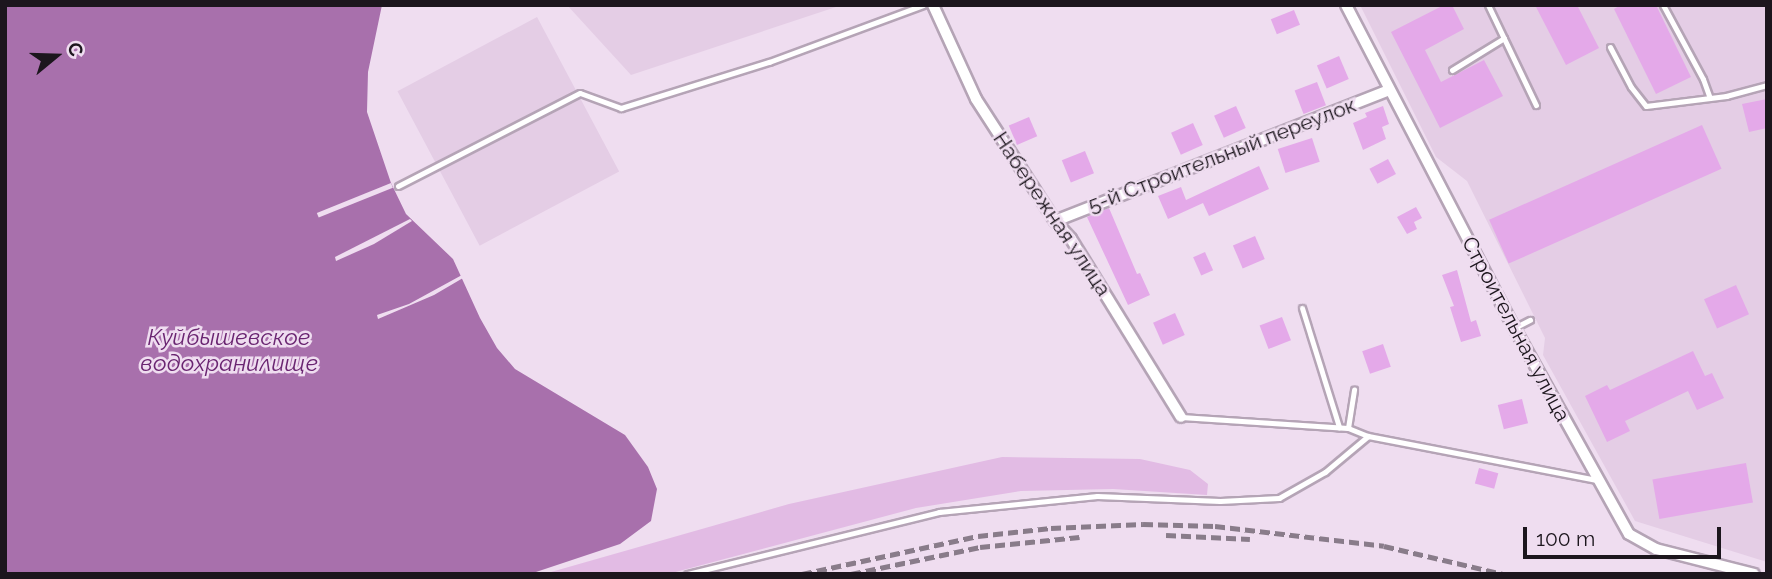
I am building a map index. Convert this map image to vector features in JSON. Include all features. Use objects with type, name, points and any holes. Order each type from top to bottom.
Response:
[{"type":"street","name":"Набережная улица","points":[[933,5],[976,99],[1055,221],[1071,239],[1181,417]]},
{"type":"street","name":"Строительная улица","points":[[1346,5],[1514,328],[1629,534],[1656,549],[1754,574]]},
{"type":"street","name":"5-й Строительный переулок","points":[[1055,221],[1389,90]]},
{"type":"lane","points":[[398,186],[580,93],[621,108],[769,62],[923,5]]},
{"type":"lane","points":[[1488,5],[1536,105]]},
{"type":"lane","points":[[1664,5],[1703,79],[1710,98]]},
{"type":"lane","points":[[1452,70],[1504,38]]},
{"type":"lane","points":[[1610,47],[1630,87],[1646,106],[1710,98],[1767,85]]},
{"type":"lane","points":[[1302,308],[1339,427]]},
{"type":"lane","points":[[1514,328],[1530,320]]},
{"type":"lane","points":[[1348,428],[1354,389]]},
{"type":"lane","points":[[1181,417],[1348,428],[1368,436],[1597,480]]},
{"type":"lane","points":[[687,574],[939,512],[1097,496],[1220,501],[1279,498],[1325,472],[1368,436]]},
{"type":"shaded area","points":[[567,5],[842,5],[631,75]]},
{"type":"shaded area","points":[[1360,5],[1767,5],[1767,562],[1635,521],[1543,355],[1545,338],[1467,181],[1436,157]]},
{"type":"shaded area","points":[[537,17],[619,172],[480,246],[397,91]]},
{"type":"shaded area","points":[[1002,457],[1140,459],[1190,470],[1208,484],[1207,495],[1113,489],[1021,491],[916,508],[668,574],[544,574],[789,504]]},
{"type":"water","name":"Куйбышевское водохранилище","points":[[5,5],[382,5],[368,72],[367,112],[391,183],[406,214],[453,259],[480,318],[497,348],[515,369],[625,435],[648,467],[657,489],[651,521],[620,544],[530,574],[5,574]]},
{"type":"pier","points":[[391,183],[393,188],[319,218],[317,213]]},
{"type":"pier","points":[[410,219],[412,221],[374,244],[336,261],[335,257]]},
{"type":"pier","points":[[462,275],[463,278],[434,295],[378,319],[377,315],[409,304]]},
{"type":"building","points":[[1444,5],[1452,5],[1464,29],[1425,50],[1441,82],[1484,60],[1503,96],[1440,128],[1391,32]]},
{"type":"building","points":[[1535,5],[1577,5],[1599,48],[1566,65]]},
{"type":"building","points":[[1621,5],[1656,5],[1691,77],[1656,94],[1614,9]]},
{"type":"building","points":[[1294,10],[1300,25],[1277,34],[1271,19]]},
{"type":"building","points":[[1339,56],[1349,79],[1327,88],[1317,65]]},
{"type":"building","points":[[1317,82],[1326,105],[1304,114],[1295,91]]},
{"type":"building","points":[[1767,99],[1767,128],[1749,132],[1742,104]]},
{"type":"building","points":[[1236,106],[1246,128],[1224,138],[1214,116]]},
{"type":"building","points":[[1383,106],[1389,124],[1382,127],[1386,139],[1363,150],[1353,123],[1367,117],[1365,113]]},
{"type":"building","points":[[1029,117],[1037,136],[1017,145],[1009,126]]},
{"type":"building","points":[[1193,123],[1203,145],[1181,155],[1171,133]]},
{"type":"building","points":[[1702,125],[1722,169],[1509,264],[1489,220]]},
{"type":"building","points":[[1312,138],[1320,162],[1285,173],[1278,149]]},
{"type":"building","points":[[1085,151],[1094,173],[1071,183],[1062,160]]},
{"type":"building","points":[[1388,159],[1396,174],[1377,184],[1369,169]]},
{"type":"building","points":[[1259,166],[1269,189],[1209,216],[1203,203],[1168,219],[1158,196],[1181,187],[1186,200]]},
{"type":"building","points":[[1416,207],[1422,218],[1414,222],[1417,229],[1407,234],[1397,217]]},
{"type":"building","points":[[1109,208],[1137,274],[1140,273],[1150,295],[1128,305],[1087,217]]},
{"type":"building","points":[[1255,236],[1265,259],[1243,268],[1233,245]]},
{"type":"building","points":[[1205,252],[1213,270],[1201,276],[1193,257]]},
{"type":"building","points":[[1457,270],[1471,322],[1476,320],[1481,336],[1461,342],[1450,307],[1454,306],[1442,275]]},
{"type":"building","points":[[1736,285],[1749,314],[1717,328],[1704,299]]},
{"type":"building","points":[[1175,313],[1185,335],[1163,345],[1153,323]]},
{"type":"building","points":[[1282,317],[1291,340],[1269,349],[1260,326]]},
{"type":"building","points":[[1383,344],[1391,367],[1370,374],[1362,351]]},
{"type":"building","points":[[1693,351],[1705,376],[1712,373],[1724,398],[1697,410],[1688,391],[1625,421],[1630,431],[1607,442],[1585,396],[1607,385],[1610,390]]},
{"type":"building","points":[[1522,399],[1528,423],[1504,429],[1498,405]]},
{"type":"building","points":[[1746,463],[1753,502],[1659,519],[1652,479]]},
{"type":"building","points":[[1479,468],[1498,473],[1494,489],[1475,483]]},
{"type":"railway","points":[[802,574],[978,536],[1051,528],[1143,524],[1215,526],[1384,546],[1503,574]]},
{"type":"railway","points":[[1166,535],[1250,539]]},
{"type":"railway","points":[[851,574],[980,547],[1079,537]]}]
